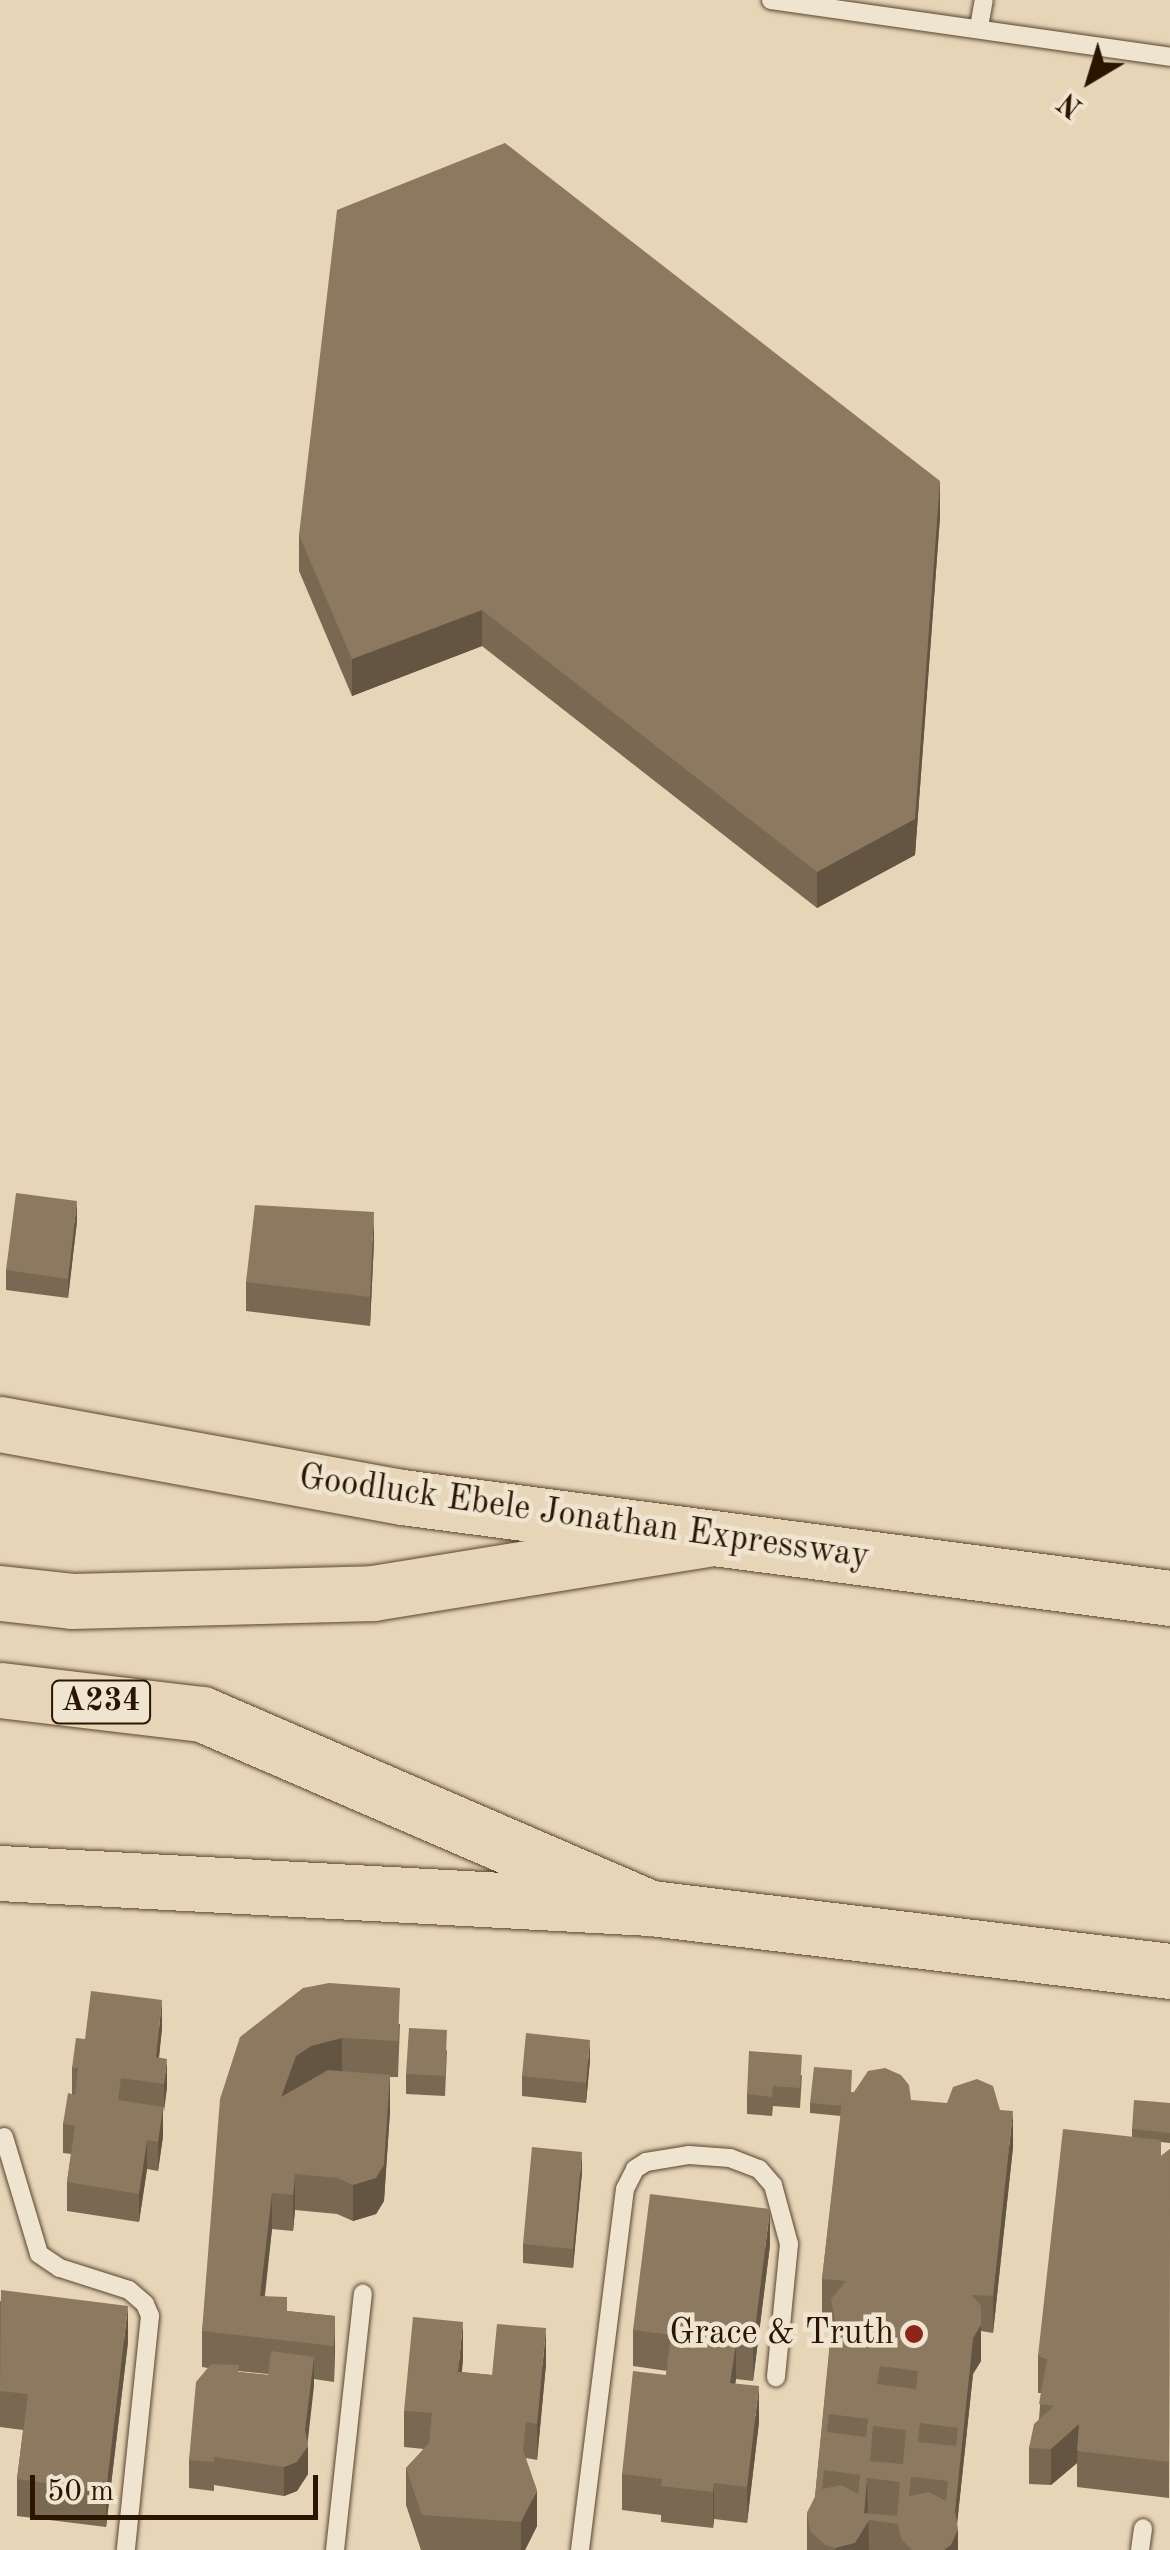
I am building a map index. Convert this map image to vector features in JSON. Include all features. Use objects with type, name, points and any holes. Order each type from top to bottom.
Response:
[{"type":"main road","name":"Goodluck Ebele Jonathan Expressway","points":[[0,1424],[402,1497],[1170,1598]]},
{"type":"main road","points":[[0,1592],[72,1601],[373,1593],[712,1538]]},
{"type":"main road","name":"A234","points":[[0,1690],[202,1714],[651,1908]]},
{"type":"main road","points":[[0,1873],[651,1908],[1170,1971]]},
{"type":"lane","points":[[770,0],[1170,57]]},
{"type":"lane","points":[[979,27],[984,0]]},
{"type":"lane","points":[[4,2138],[39,2254],[60,2268],[129,2290],[145,2304],[150,2316],[126,2550]]},
{"type":"lane","points":[[580,2550],[625,2190],[636,2169],[646,2162],[689,2155],[730,2158],[759,2168],[773,2185],[789,2244],[776,2377]]},
{"type":"lane","points":[[334,2550],[362,2294]]},
{"type":"lane","points":[[1140,2550],[1143,2528]]},
{"type":"building","points":[[505,143],[940,481],[915,819],[817,872],[482,610],[352,659],[299,535],[337,210]]},
{"type":"building","points":[[16,1193],[77,1201],[68,1279],[6,1270]]},
{"type":"building","points":[[255,1205],[374,1212],[370,1297],[246,1282]]},
{"type":"building","points":[[329,1983],[400,1988],[398,2041],[342,2038],[311,2046],[296,2056],[281,2097],[328,2070],[390,2075],[384,2165],[376,2178],[353,2185],[337,2178],[295,2174],[293,2195],[272,2193],[260,2296],[287,2297],[287,2311],[335,2316],[334,2346],[202,2331],[220,2099],[240,2037],[303,1988]]},
{"type":"building","points":[[91,1991],[162,2000],[156,2057],[167,2059],[164,2084],[121,2078],[118,2100],[163,2107],[158,2142],[147,2140],[139,2194],[67,2182],[75,2126],[63,2124],[68,2093],[75,2095],[78,2068],[72,2068],[76,2038],[85,2039]]},
{"type":"building","points":[[409,2028],[447,2030],[445,2076],[406,2074]]},
{"type":"building","points":[[526,2033],[590,2040],[586,2083],[522,2076]]},
{"type":"building","points":[[749,2051],[802,2055],[800,2088],[773,2086],[772,2097],[747,2094]]},
{"type":"building","points":[[814,2067],[852,2070],[851,2092],[843,2092],[842,2106],[810,2103]]},
{"type":"building","points":[[885,2068],[901,2075],[909,2085],[911,2100],[947,2103],[953,2087],[977,2079],[993,2086],[1000,2110],[1013,2111],[993,2296],[972,2295],[981,2306],[981,2325],[973,2338],[955,2511],[958,2529],[951,2545],[944,2550],[912,2550],[901,2539],[898,2524],[869,2520],[855,2543],[835,2548],[825,2545],[810,2531],[807,2513],[815,2497],[832,2326],[836,2326],[831,2299],[846,2281],[822,2279],[843,2092],[854,2092],[868,2071]],"holes":[[[880,2366],[918,2371],[916,2389],[877,2384]],[[829,2414],[868,2419],[866,2437],[827,2432]],[[920,2423],[958,2428],[956,2446],[918,2442]],[[873,2426],[906,2430],[903,2464],[870,2461]],[[824,2470],[860,2475],[858,2494],[842,2485],[822,2489]],[[911,2477],[948,2481],[946,2501],[929,2492],[909,2496]],[[867,2478],[900,2482],[897,2516],[864,2513]]]},
{"type":"building","points":[[1134,2100],[1170,2103],[1170,2133],[1132,2129]]},
{"type":"building","points":[[1063,2129],[1161,2140],[1161,2156],[1170,2149],[1169,2462],[1077,2451],[1079,2424],[1051,2449],[1029,2448],[1034,2424],[1054,2406],[1039,2404],[1047,2359],[1038,2356]]},
{"type":"building","points":[[532,2147],[582,2152],[573,2249],[523,2244]]},
{"type":"building","points":[[650,2194],[770,2209],[753,2345],[736,2343],[730,2383],[759,2386],[747,2487],[714,2483],[713,2492],[661,2486],[662,2479],[622,2474],[633,2371],[666,2375],[671,2335],[633,2330]]},
{"type":"building","points":[[1,2290],[128,2306],[106,2491],[17,2479],[28,2394],[0,2391]]},
{"type":"building","points":[[413,2317],[463,2322],[458,2372],[492,2375],[497,2324],[546,2328],[537,2424],[526,2422],[523,2450],[537,2490],[521,2522],[422,2515],[406,2468],[429,2443],[432,2413],[404,2411]]},
{"type":"building","points":[[271,2351],[314,2357],[305,2430],[308,2446],[297,2462],[284,2467],[214,2457],[214,2462],[189,2460],[196,2382],[211,2364],[239,2365],[238,2372],[268,2375]]},
{"type":"place","name":"Grace & Truth","points":[[914,2334]]}]
